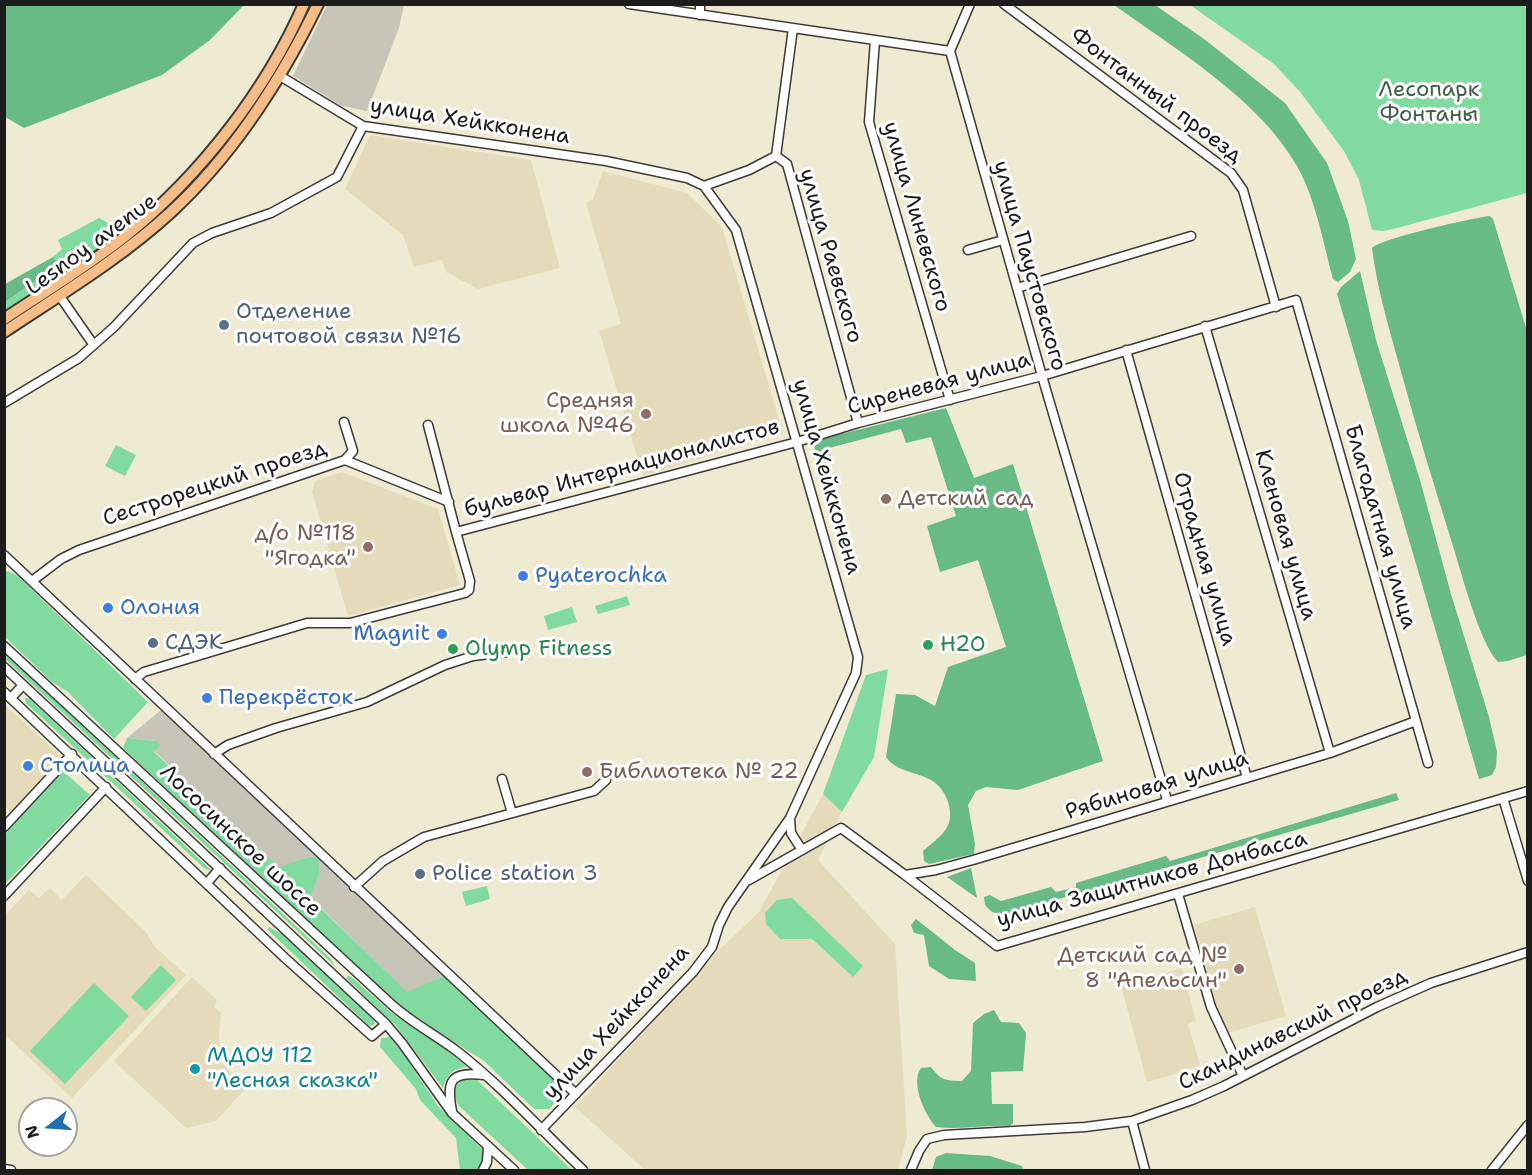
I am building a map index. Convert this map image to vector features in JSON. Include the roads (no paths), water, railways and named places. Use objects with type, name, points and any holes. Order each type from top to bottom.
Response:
[{"type":"main road","name":"Lesnoy avenue","points":[[4,332],[59,295],[130,239],[206,157],[255,93],[304,4]]},
{"type":"main road","name":"Lesnoy avenue","points":[[4,319],[171,212],[196,187],[255,114],[280,76],[318,4]]},
{"type":"street","points":[[629,4],[950,51],[970,4]]},
{"type":"street","points":[[700,4],[700,15]]},
{"type":"street","name":"Фонтанный проезд","points":[[1004,4],[1231,173],[1243,190],[1276,307]]},
{"type":"street","name":"улица Раевского","points":[[793,28],[776,156],[787,165],[858,423]]},
{"type":"street","name":"улица Линевского","points":[[875,40],[869,122],[950,400]]},
{"type":"street","name":"улица Паустовского","points":[[950,51],[1042,376],[1167,800]]},
{"type":"street","name":"улица Хейкконена","points":[[280,76],[363,126],[606,161],[687,178],[704,186],[736,230],[858,657],[855,673],[790,818],[728,907],[712,947],[697,969],[541,1130]]},
{"type":"street","points":[[4,404],[79,358],[114,327],[193,243],[212,233],[271,213],[337,177],[363,126]]},
{"type":"street","points":[[704,186],[749,170],[776,156]]},
{"type":"street","points":[[1017,288],[1191,236]]},
{"type":"street","points":[[968,250],[1003,240]]},
{"type":"street","points":[[59,295],[93,344]]},
{"type":"street","name":"Сиреневая улица","points":[[797,442],[858,423],[1042,376],[1296,300]]},
{"type":"street","name":"Благодатная улица","points":[[1296,300],[1428,763]]},
{"type":"street","name":"Кленовая улица","points":[[1205,326],[1329,753]]},
{"type":"street","name":"Отрадная улица","points":[[1126,350],[1247,778]]},
{"type":"street","points":[[344,422],[353,451],[345,460]]},
{"type":"street","name":"бульвар Интернационалистов","points":[[135,678],[144,672],[307,623],[350,623],[465,593],[469,590],[470,581],[428,425]]},
{"type":"street","name":"бульвар Интернационалистов","points":[[456,532],[797,442]]},
{"type":"street","name":"Сестрорецкий проезд","points":[[32,581],[61,559],[79,550],[345,460],[448,502]]},
{"type":"street","points":[[6,559],[576,1094]]},
{"type":"street","name":"Лососинское шоссе","points":[[4,646],[345,963],[408,1019],[458,1052],[582,1170]]},
{"type":"street","points":[[214,754],[228,745],[276,728],[367,702],[445,665],[473,656],[507,652]]},
{"type":"street","name":"Лососинское шоссе","points":[[4,667],[386,1024],[453,1113],[513,1170]]},
{"type":"street","points":[[24,685],[8,695],[207,883],[372,1036],[386,1024]]},
{"type":"street","name":"Рябиновая улица","points":[[906,875],[973,860],[1167,800],[1247,778],[1329,753],[1416,721]]},
{"type":"street","points":[[4,827],[72,754]]},
{"type":"street","points":[[502,779],[512,813]]},
{"type":"street","points":[[354,886],[383,861],[424,837],[594,790],[606,780]]},
{"type":"street","points":[[4,896],[106,787]]},
{"type":"street","name":"улица Защитников Донбасса","points":[[747,881],[841,828],[997,946],[1527,791]]},
{"type":"street","points":[[1503,798],[1527,881]]},
{"type":"street","points":[[790,818],[791,833],[802,850]]},
{"type":"street","points":[[207,883],[220,868]]},
{"type":"street","points":[[1178,894],[1211,1008],[1244,1076]]},
{"type":"street","name":"Скандинавский проезд","points":[[911,1170],[919,1150],[927,1139],[967,1133],[1085,1127],[1132,1121],[1192,1100],[1244,1076],[1377,1007],[1420,988],[1527,952]]},
{"type":"street","points":[[334,976],[345,963]]},
{"type":"street","points":[[453,1113],[449,1092],[450,1084],[455,1077],[464,1074],[484,1075]]},
{"type":"street","points":[[1132,1121],[1145,1170]]},
{"type":"street","points":[[1492,1170],[1527,1125]]},
{"type":"street","points":[[483,1170],[487,1162],[488,1146]]},
{"type":"street","points":[[4,1169],[11,1170]]},
{"type":"place","name":"Отделение почтовой связи №16","points":[[224,325]]},
{"type":"place","name":"Средняя школа №46","points":[[646,414]]},
{"type":"place","name":"Детский сад","points":[[886,499]]},
{"type":"place","name":"д/о №118 \"Ягодка\"","points":[[368,547]]},
{"type":"place","name":"Pyaterochka","points":[[523,576]]},
{"type":"place","name":"Олония","points":[[108,608]]},
{"type":"place","name":"Magnit","points":[[442,634]]},
{"type":"place","name":"СДЭК","points":[[153,643]]},
{"type":"place","name":"H2O","points":[[928,645]]},
{"type":"place","name":"Olymp Fitness","points":[[453,649]]},
{"type":"place","name":"Перекрёсток","points":[[207,698]]},
{"type":"place","name":"Столица","points":[[28,766]]},
{"type":"place","name":"Библиотека № 22","points":[[587,772]]},
{"type":"place","name":"Police station 3","points":[[420,874]]},
{"type":"place","name":"Детский сад № 8 \"Апельсин\"","points":[[1239,969]]},
{"type":"place","name":"МДОУ 112 \"Лесная сказка\"","points":[[195,1069]]},
{"type":"park label","name":"Лесопарк Фонтаны","points":[[1429,102]]}]
